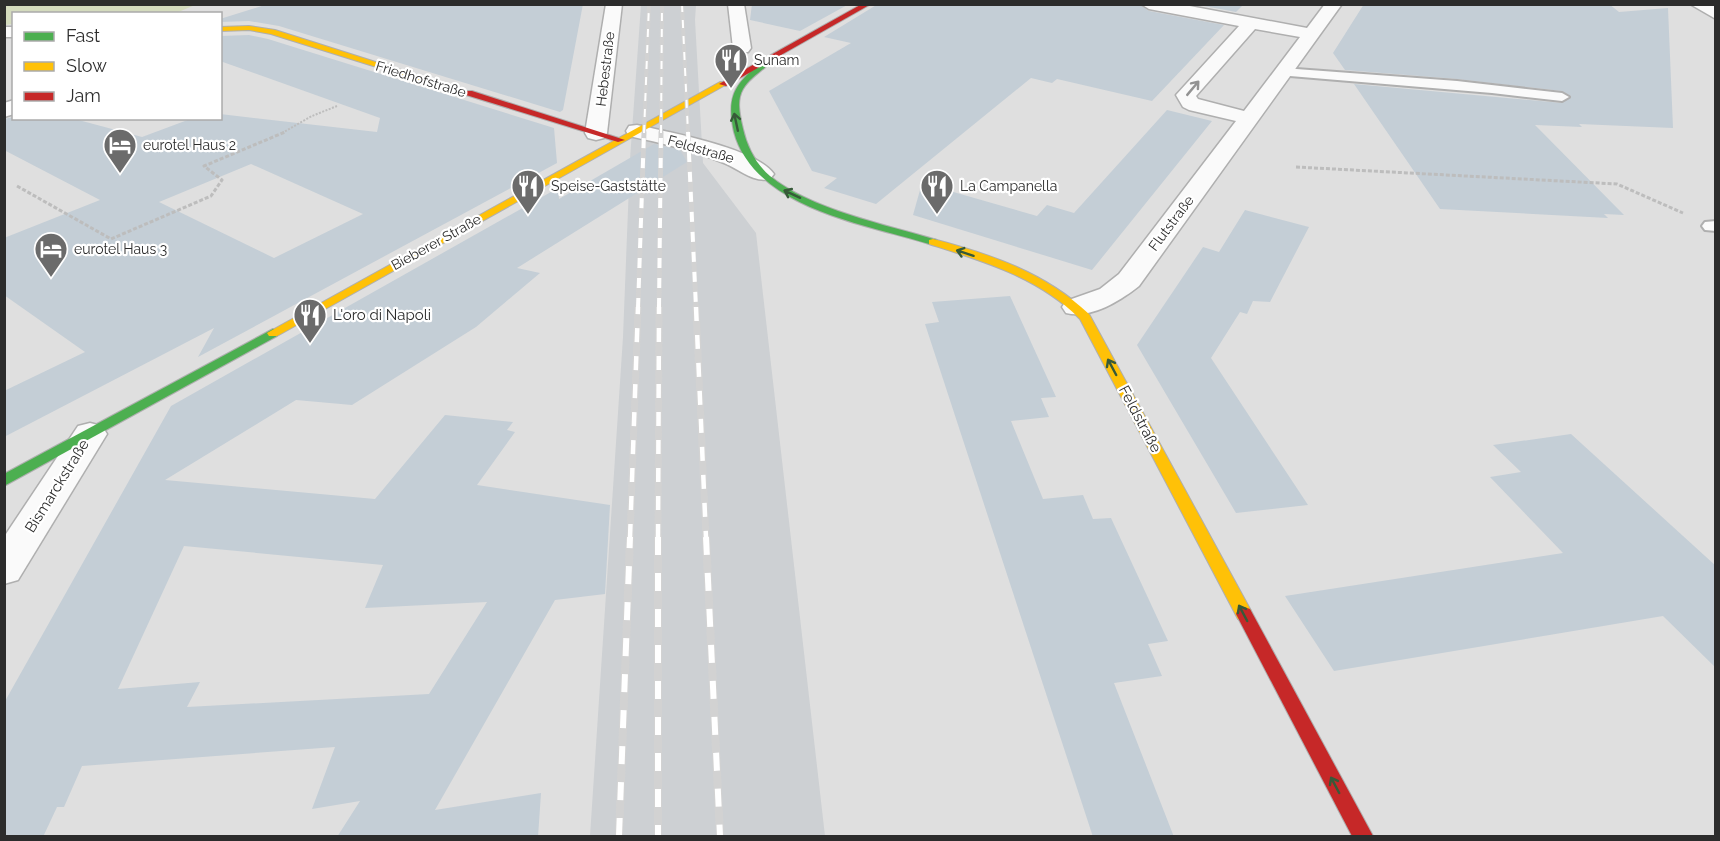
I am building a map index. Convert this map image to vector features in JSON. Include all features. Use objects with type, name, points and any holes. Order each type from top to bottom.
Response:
[{"type":"street","name":"Hebestraße","points":[[596,133],[614,4]]},
{"type":"street","points":[[736,4],[742,48]]},
{"type":"street","name":"Bieberer Straße","points":[[4,481],[868,4]]},
{"type":"street","points":[[1149,4],[1312,34]]},
{"type":"street","name":"Flutstraße","points":[[1077,307],[1110,295],[1129,280],[1334,4]]},
{"type":"street","points":[[1698,4],[1716,14]]},
{"type":"street","points":[[1249,118],[1196,106],[1186,99],[1186,95],[1251,23]]},
{"type":"street","name":"Friedhofstraße","points":[[222,29],[249,28],[272,32],[596,133],[629,136]]},
{"type":"street","name":"Feldstraße","points":[[762,174],[743,146],[733,107],[735,93],[769,60]]},
{"type":"street","name":"Feldstraße","points":[[629,136],[723,153],[742,161],[779,188],[795,196],[1019,270],[1053,288],[1077,307],[1093,330],[1363,837]]},
{"type":"street","name":"Bismarckstraße","points":[[4,569],[90,434]]},
{"type":"lane","points":[[1283,72],[1356,79],[1432,82],[1562,97]]},
{"type":"path","points":[[17,186],[111,239],[211,196],[222,180],[204,165],[290,130],[312,116],[337,106]]},
{"type":"path","points":[[1296,167],[1617,184],[1713,226]]},
{"type":"shaded area","points":[[641,5],[696,5],[703,163],[756,233],[825,836],[590,836],[623,337],[630,159]]},
{"type":"green space","points":[[5,4],[195,5],[178,12],[12,12],[12,24],[5,25]]},
{"type":"building","points":[[268,4],[583,4],[563,110],[560,112],[279,26],[249,21],[222,22],[222,18]]},
{"type":"building","points":[[752,4],[849,4],[800,31],[750,20]]},
{"type":"building","points":[[878,4],[1139,4],[1149,11],[1224,25],[1152,101],[1057,79],[1052,83],[1031,78],[876,204],[824,188],[837,178],[812,171],[769,91],[851,43],[824,37]]},
{"type":"building","points":[[1194,4],[1244,4],[1236,12]]},
{"type":"building","points":[[1364,4],[1609,4],[1619,12],[1668,8],[1673,128],[1579,124],[1582,127],[1535,125],[1624,215],[1604,214],[1608,218],[1440,209],[1354,84],[1562,103],[1571,96],[1562,91],[1457,79],[1345,70],[1333,53]]},
{"type":"building","points":[[249,35],[268,39],[554,128],[557,163],[198,357],[214,328],[4,437],[4,391],[85,352],[4,295],[4,238],[100,200],[4,150],[4,119],[78,120],[142,137],[188,120],[222,120],[222,114],[377,132],[380,118],[222,62],[222,36]],"holes":[[[251,164],[363,214],[274,258],[159,202]]]},
{"type":"building","points":[[1167,110],[1212,121],[1092,270],[913,215],[922,183],[1037,216],[1047,205],[1074,213]]},
{"type":"building","points":[[654,144],[680,150],[687,162],[517,268],[540,273],[476,327],[352,405],[296,400],[165,480],[375,499],[445,415],[513,422],[507,430],[515,432],[477,485],[610,505],[605,594],[555,600],[435,810],[541,793],[538,837],[337,837],[360,801],[312,809],[335,747],[82,766],[64,807],[57,807],[43,837],[4,837],[4,703],[171,406],[558,188],[559,199]],"holes":[[[184,546],[383,565],[365,608],[487,602],[429,694],[187,707],[200,682],[118,689]]]},
{"type":"building","points":[[1245,210],[1309,227],[1270,302],[1253,301],[1247,314],[1240,312],[1211,358],[1308,505],[1236,513],[1137,345],[1203,247],[1219,252]]},
{"type":"building","points":[[1010,296],[1056,397],[1041,398],[1049,417],[1011,421],[1043,499],[1083,495],[1093,519],[1111,518],[1168,641],[1148,644],[1162,676],[1114,683],[1174,837],[1093,837],[925,324],[939,322],[932,302]]},
{"type":"building","points":[[1571,434],[1716,566],[1716,668],[1663,616],[1334,671],[1285,596],[1563,553],[1490,477],[1521,472],[1493,445]]},
{"type":"railway","points":[[644,133],[649,4]]},
{"type":"railway","points":[[661,133],[662,4]]},
{"type":"railway","points":[[682,4],[688,133]]},
{"type":"railway","points":[[638,308],[644,132]]},
{"type":"railway","points":[[659,308],[661,132]]},
{"type":"railway","points":[[688,132],[696,308]]},
{"type":"railway","points":[[630,538],[638,307]]},
{"type":"railway","points":[[658,538],[659,307]]},
{"type":"railway","points":[[696,307],[706,538]]},
{"type":"railway","points":[[619,836],[630,537]]},
{"type":"railway","points":[[706,537],[720,836]]},
{"type":"railway","points":[[658,538],[658,836]]},
{"type":"traffic: fast","points":[[769,60],[743,83],[735,97],[739,132],[750,157],[762,173],[780,188],[821,207],[933,242]]},
{"type":"traffic: fast","points":[[4,481],[273,333]]},
{"type":"traffic: slow","points":[[222,29],[249,28],[272,32],[469,93]]},
{"type":"traffic: slow","points":[[273,333],[723,84]]},
{"type":"traffic: slow","points":[[933,242],[1015,269],[1034,278],[1052,289],[1085,317],[1244,614]]},
{"type":"traffic: jam","points":[[723,84],[868,4]]},
{"type":"traffic: jam","points":[[469,93],[621,140]]},
{"type":"traffic: jam","points":[[1244,614],[1363,836]]},
{"type":"place","name":"Sunam","points":[[731,89]]},
{"type":"place","name":"eurotel Haus 2","points":[[120,174]]},
{"type":"place","name":"Speise-Gaststätte","points":[[528,215]]},
{"type":"place","name":"La Campanella","points":[[937,215]]},
{"type":"place","name":"eurotel Haus 3","points":[[51,278]]},
{"type":"place","name":"L'oro di Napoli","points":[[310,344]]}]
